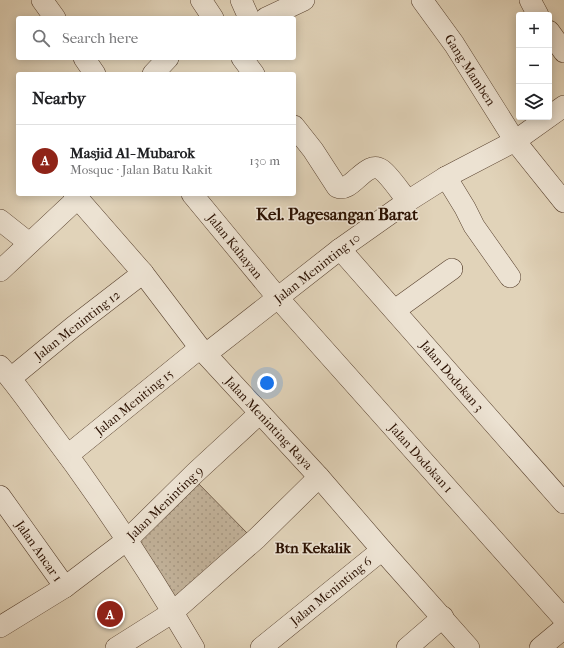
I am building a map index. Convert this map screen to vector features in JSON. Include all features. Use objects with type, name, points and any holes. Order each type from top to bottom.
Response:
[{"type":"street","points":[[42,0],[54,16]]},
{"type":"street","points":[[201,0],[212,16]]},
{"type":"street","points":[[241,0],[247,16]]},
{"type":"street","points":[[270,16],[304,0]]},
{"type":"street","name":"Gang Mamben","points":[[422,0],[454,44],[515,141],[564,202]]},
{"type":"street","points":[[530,0],[536,12]]},
{"type":"street","points":[[552,35],[564,52]]},
{"type":"street","points":[[85,60],[94,72]]},
{"type":"street","points":[[155,72],[166,60]]},
{"type":"street","points":[[244,60],[252,72]]},
{"type":"street","name":"Jalan Meninting 10","points":[[203,351],[278,298],[340,249],[408,201],[446,177],[515,141],[564,106]]},
{"type":"street","points":[[296,129],[313,150],[336,187],[346,188],[362,174],[370,169],[376,168],[381,170],[389,177],[408,201]]},
{"type":"street","points":[[446,177],[474,226],[510,277]]},
{"type":"street","points":[[0,271],[76,196]]},
{"type":"street","name":"Jalan Meninting Raya","points":[[76,196],[143,273],[203,351],[319,477],[470,648]]},
{"type":"street","name":"Jalan Kahayan","points":[[194,196],[278,298]]},
{"type":"street","points":[[0,220],[29,243]]},
{"type":"street","name":"Jalan Dodokan 3","points":[[340,249],[564,503]]},
{"type":"street","points":[[395,310],[452,269]]},
{"type":"street","name":"Jalan Meninting 12","points":[[6,372],[73,327],[143,273]]},
{"type":"street","name":"Jalan Dodokan 1","points":[[278,298],[564,618]]},
{"type":"street","name":"Jalan Meniting 15","points":[[68,455],[203,351]]},
{"type":"street","points":[[6,372],[68,455],[127,540],[194,648]]},
{"type":"street","name":"Jalan Meninting 9","points":[[0,626],[65,587],[127,540],[195,473],[260,413]]},
{"type":"street","points":[[116,648],[173,612],[257,538],[319,477]]},
{"type":"street","name":"Jalan Ancar 1","points":[[0,496],[65,587]]},
{"type":"street","name":"Jalan Meninting 6","points":[[261,648],[382,550]]},
{"type":"street","points":[[407,648],[443,617]]},
{"type":"street","points":[[540,648],[564,628]]},
{"type":"shaded area","points":[[196,481],[247,533],[176,604],[132,544]]},
{"type":"place","name":"Masjid Al- Mubarok","points":[[110,614]]},
{"type":"district","name":"Kel. Pagesangan Barat","points":[[337,214]]},
{"type":"district","name":"Btn Kekalik","points":[[313,548]]}]
